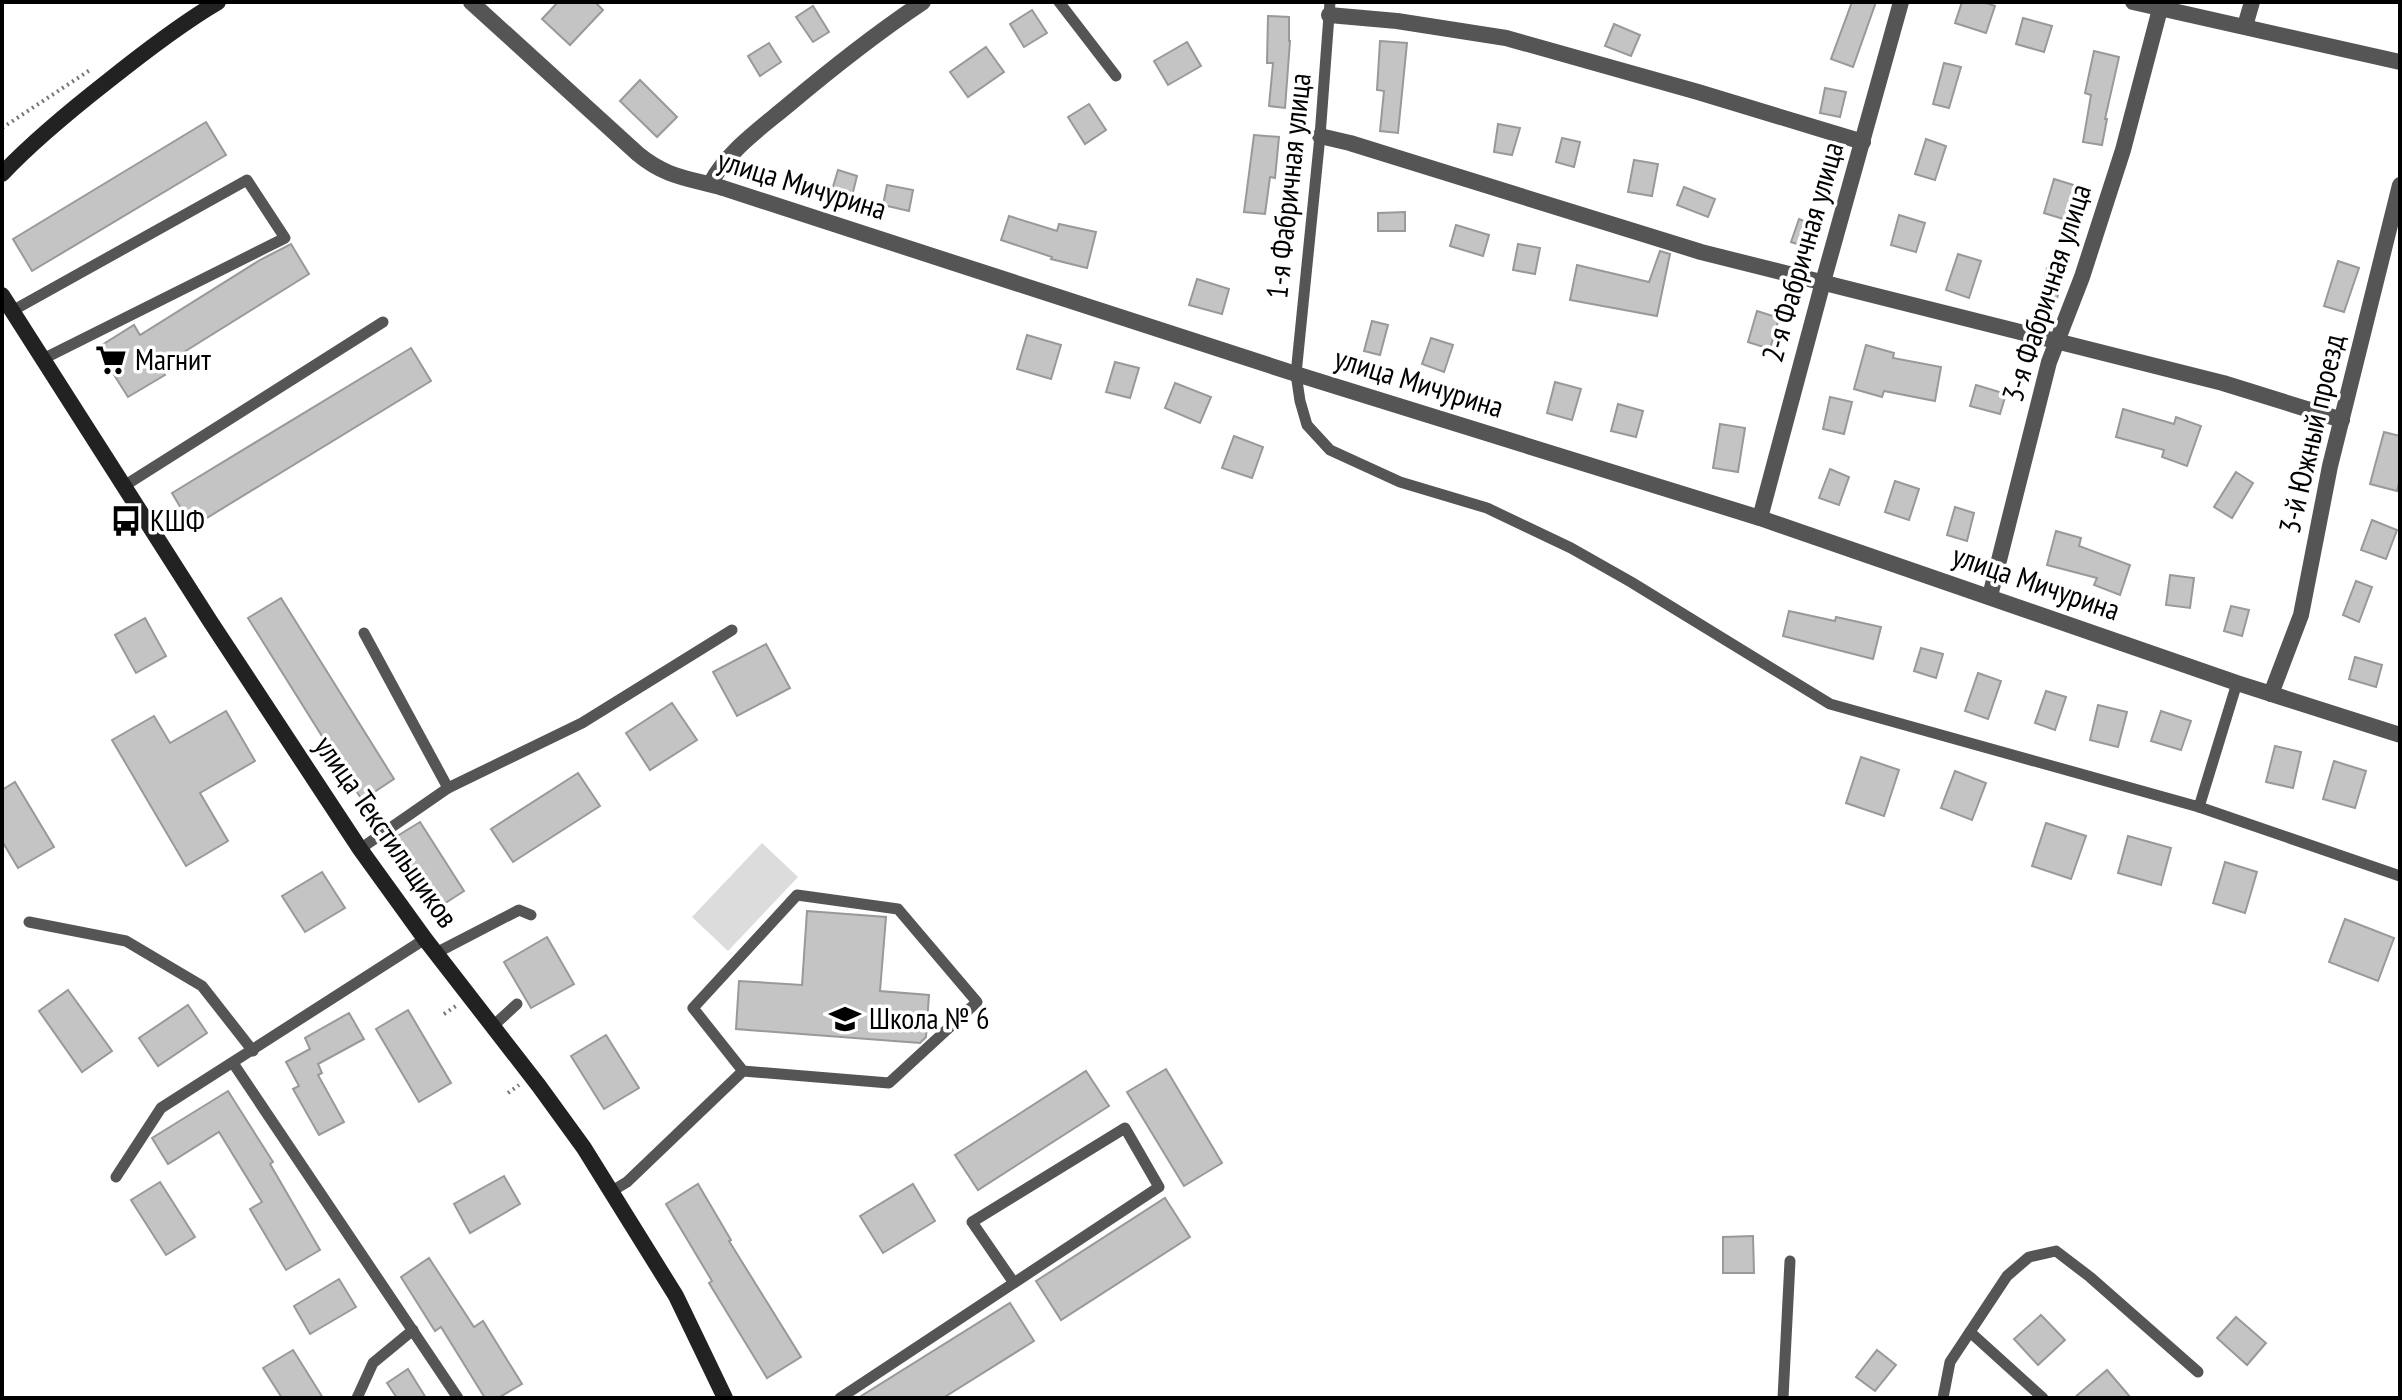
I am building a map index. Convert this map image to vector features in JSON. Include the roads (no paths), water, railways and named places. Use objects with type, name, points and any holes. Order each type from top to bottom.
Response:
[{"type":"main road","points":[[2,174],[100,87],[218,2]]},
{"type":"main road","name":"улица Текстильщиков","points":[[2,295],[360,849],[563,1118],[612,1191],[676,1296],[724,1398]]},
{"type":"street","name":"улица Мичурина","points":[[471,2],[649,163],[675,176],[710,184],[1296,374],[1760,518],[2237,683],[2400,735]]},
{"type":"street","points":[[710,184],[726,159],[747,139],[844,59],[923,2]]},
{"type":"street","name":"2-я Фабричная улица","points":[[1760,518],[1901,2]]},
{"type":"street","points":[[2133,2],[2400,62]]},
{"type":"street","points":[[2245,26],[2252,2]]},
{"type":"street","points":[[1330,9],[1506,38],[1683,87],[1863,142]]},
{"type":"street","name":"3-я Фабричная улица","points":[[1990,596],[2046,372],[2086,264],[2127,136],[2160,9]]},
{"type":"street","points":[[1320,136],[1666,241],[2223,383],[2342,420]]},
{"type":"street","name":"3-й Южный проезд","points":[[2271,694],[2301,615],[2324,492],[2400,185]]},
{"type":"lane","points":[[1059,2],[1116,76]]},
{"type":"lane","name":"1-я Фабричная улица","points":[[1330,9],[1296,374],[1307,425],[1320,442],[1330,450],[1400,482],[1487,508],[1571,548],[1830,704],[2199,807],[2400,876]]},
{"type":"lane","points":[[12,311],[247,180],[285,238],[43,359]]},
{"type":"lane","points":[[124,486],[383,322]]},
{"type":"lane","points":[[360,849],[448,788],[582,723],[732,630]]},
{"type":"lane","points":[[364,633],[448,788]]},
{"type":"lane","points":[[2199,807],[2237,683]]},
{"type":"lane","points":[[612,1191],[627,1182],[743,1071],[889,1083],[977,1002],[898,909],[797,895],[693,1008],[743,1071]]},
{"type":"lane","points":[[436,953],[519,910],[531,915]]},
{"type":"lane","points":[[29,922],[126,941],[202,986],[253,1051]]},
{"type":"lane","points":[[116,1177],[161,1108],[425,939]]},
{"type":"lane","points":[[493,1026],[517,1004]]},
{"type":"lane","points":[[233,1063],[458,1398]]},
{"type":"lane","points":[[840,1398],[1014,1283],[1159,1187],[1125,1128],[972,1222],[1014,1283]]},
{"type":"lane","points":[[1943,1398],[1950,1362],[2007,1276],[2029,1257],[2056,1251],[2198,1372]]},
{"type":"lane","points":[[1783,1398],[1790,1261]]},
{"type":"lane","points":[[357,1398],[373,1363],[413,1330]]},
{"type":"lane","points":[[1970,1332],[2043,1398]]},
{"type":"place","name":"Магнит","points":[[111,360]]},
{"type":"place","name":"КШФ","points":[[126,521]]},
{"type":"place","name":"Школа № 6","points":[[845,1019]]}]
